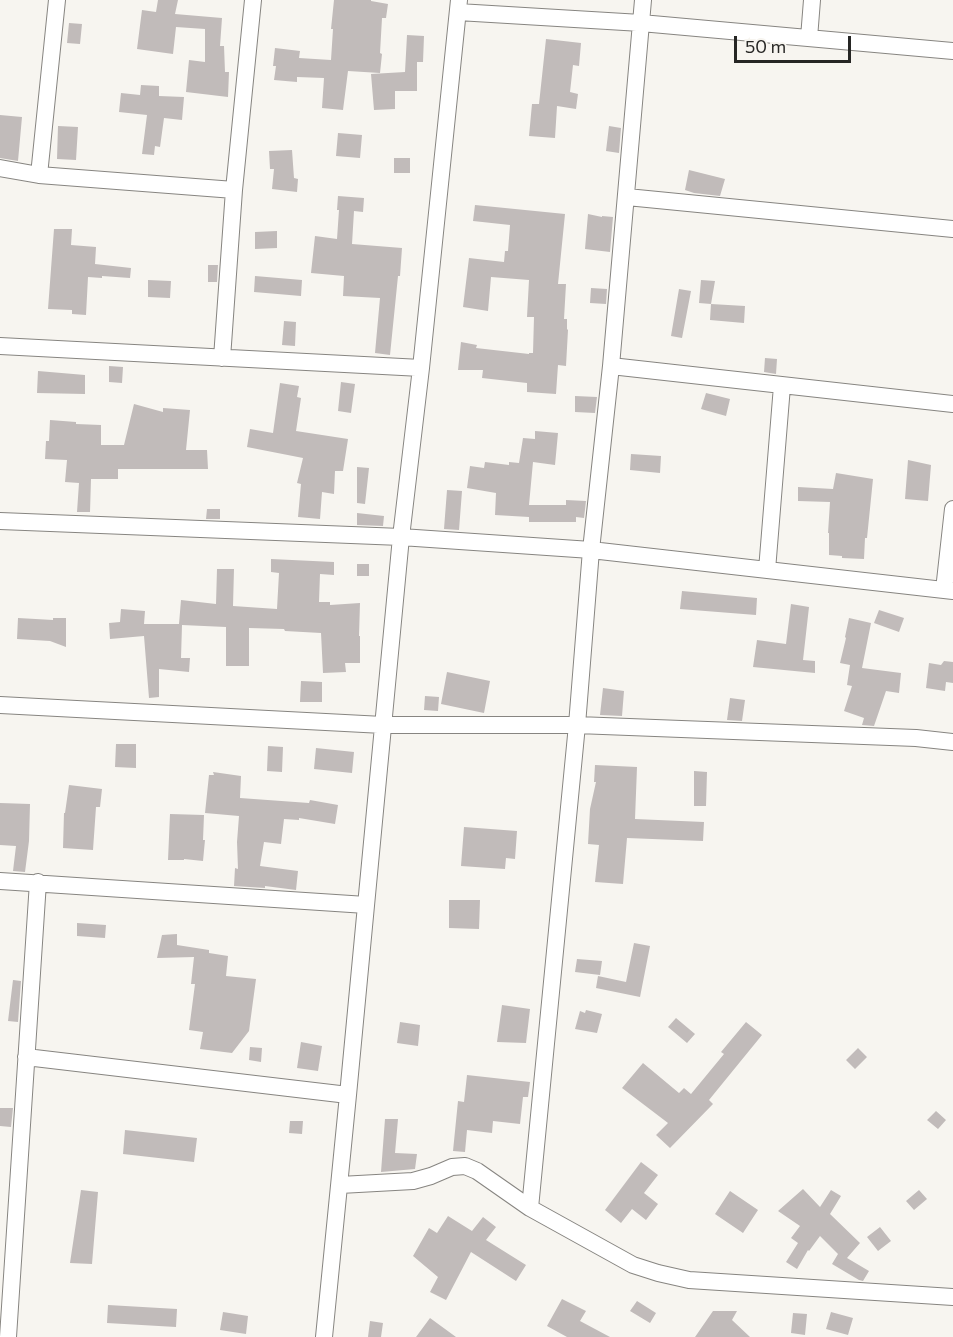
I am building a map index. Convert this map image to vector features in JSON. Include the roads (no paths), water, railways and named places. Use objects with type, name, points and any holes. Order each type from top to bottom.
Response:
[{"type":"street","points":[[39,175],[57,0]]},
{"type":"street","points":[[222,358],[234,190],[253,0]]},
{"type":"street","points":[[530,1208],[644,0]]},
{"type":"street","points":[[809,38],[812,0]]},
{"type":"street","points":[[324,1337],[401,537],[459,6],[953,51]]},
{"type":"street","points":[[0,168],[39,175],[234,190]]},
{"type":"street","points":[[627,197],[953,229]]},
{"type":"street","points":[[0,346],[421,368]]},
{"type":"street","points":[[611,366],[953,404]]},
{"type":"street","points":[[767,570],[782,386]]},
{"type":"street","points":[[0,521],[401,537],[591,550],[948,591],[953,509]]},
{"type":"street","points":[[0,705],[384,725],[577,725],[916,738],[953,742]]},
{"type":"street","points":[[0,881],[366,905]]},
{"type":"street","points":[[8,1337],[38,882]]},
{"type":"street","points":[[26,1057],[348,1095]]},
{"type":"street","points":[[340,1185],[413,1181],[452,1167],[465,1166],[477,1171],[530,1208],[633,1265],[658,1273],[689,1280],[953,1297]]}]
